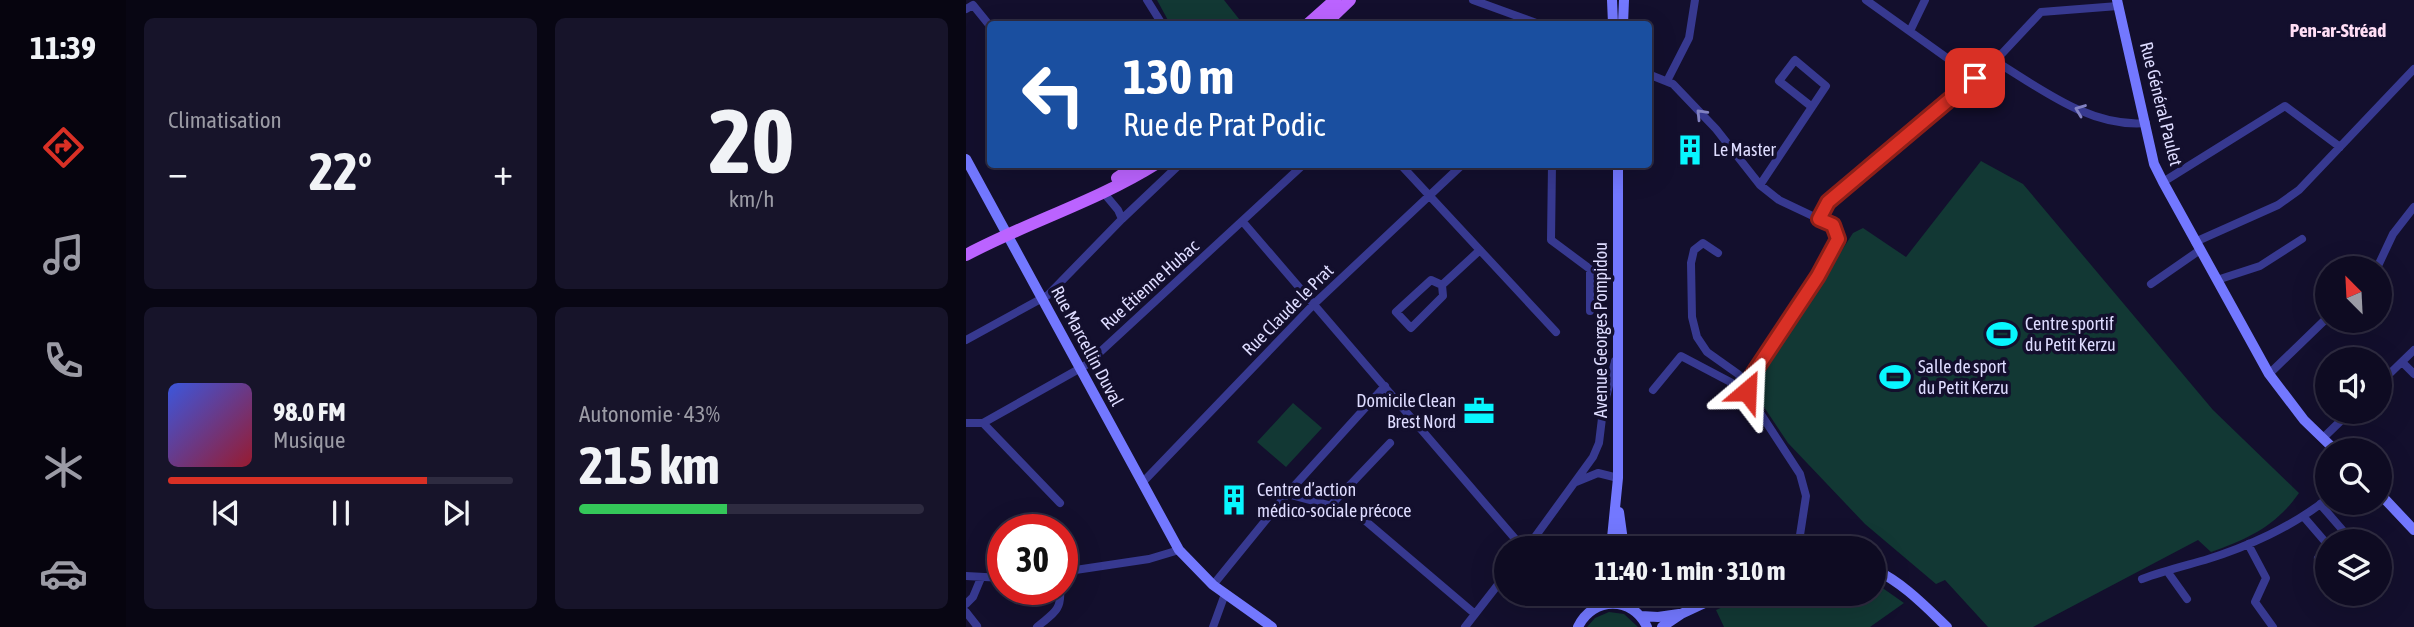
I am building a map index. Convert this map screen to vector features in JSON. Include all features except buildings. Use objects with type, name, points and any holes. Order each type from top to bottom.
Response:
[{"type":"main road","points":[[1311,21],[1335,0]]},
{"type":"main road","points":[[1328,21],[1350,0]]},
{"type":"main road","points":[[1612,0],[1613,21]]},
{"type":"main road","points":[[1623,21],[1624,0]]},
{"type":"main road","name":"Rue Général Paulet","points":[[2118,3],[2154,164],[2269,374],[2304,420],[2323,438]]},
{"type":"main road","name":"Rue Marcellin Duval","points":[[966,159],[1179,550],[1213,585],[1272,627]]},
{"type":"main road","points":[[1088,198],[1132,168]]},
{"type":"main road","points":[[966,255],[1006,234],[1103,192],[1148,168]]},
{"type":"main road","name":"Avenue Georges Pompidou","points":[[1612,536],[1618,478],[1618,168]]},
{"type":"main road","name":"Avenue Georges Pompidou","points":[[1617,495],[1622,536]]},
{"type":"main road","points":[[2392,507],[2414,530]]},
{"type":"main road","points":[[1886,576],[1913,594],[1947,627]]},
{"type":"main road","points":[[1578,627],[1584,616],[1599,606]]},
{"type":"main road","points":[[1624,606],[1641,616],[1647,627]]},
{"type":"main road","points":[[1662,627],[1698,606]]},
{"type":"main road","points":[[1641,616],[1681,614]]},
{"type":"street","points":[[1147,0],[1158,21]]},
{"type":"street","points":[[1473,0],[1531,21]]},
{"type":"street","points":[[1667,81],[1689,38],[1695,0]]},
{"type":"street","points":[[1866,0],[1975,78]]},
{"type":"street","points":[[1910,31],[1925,0]]},
{"type":"street","points":[[1819,219],[1828,202],[1995,61],[2041,12],[2118,3]]},
{"type":"street","points":[[966,9],[973,5],[987,22]]},
{"type":"street","points":[[1760,184],[1812,107],[1826,86],[1795,60],[1779,81],[1812,107]]},
{"type":"street","points":[[1995,61],[2070,107],[2125,125],[2146,123]]},
{"type":"street","points":[[2151,284],[2198,246],[2278,205],[2315,175],[2414,69]]},
{"type":"street","points":[[1652,75],[1667,81],[1716,130],[1760,184],[1779,200],[1833,225],[1838,239],[1818,276],[1747,384]]},
{"type":"street","points":[[2163,182],[2285,106],[2340,148]]},
{"type":"street","points":[[966,341],[1042,299],[1176,168]]},
{"type":"street","name":"Rue Étienne Hubac","points":[[966,423],[983,423],[1080,370],[1300,168]]},
{"type":"street","points":[[1404,168],[1556,332]]},
{"type":"street","name":"Rue Claude le Prat","points":[[1142,484],[1314,304],[1459,168]]},
{"type":"street","name":"Avenue Georges Pompidou","points":[[1552,168],[1551,240],[1590,269],[1590,312]]},
{"type":"street","points":[[1103,192],[1122,219]]},
{"type":"street","points":[[2383,256],[2393,234],[2414,207]]},
{"type":"street","points":[[1243,222],[1515,536]]},
{"type":"street","points":[[2217,280],[2260,267],[2302,239]]},
{"type":"street","points":[[1718,253],[1703,243],[1695,250],[1692,263],[1692,317],[1697,337],[1707,352],[1738,374],[1747,384],[1749,396],[1800,474],[1806,496],[1800,536]]},
{"type":"street","points":[[1442,285],[1479,250]]},
{"type":"street","points":[[1431,280],[1442,285],[1443,296],[1411,328],[1396,312],[1431,280]]},
{"type":"street","points":[[2269,374],[2315,330]]},
{"type":"street","points":[[1534,536],[1593,457],[1599,443],[1603,410],[1619,345]]},
{"type":"street","points":[[2392,372],[2414,350]]},
{"type":"street","points":[[1653,390],[1681,356],[1737,385],[1747,384]]},
{"type":"street","points":[[2402,362],[2414,374]]},
{"type":"street","points":[[1213,585],[1287,494],[1385,386]]},
{"type":"street","points":[[983,423],[1060,503]]},
{"type":"street","points":[[2323,438],[2338,424]]},
{"type":"street","points":[[1330,506],[1390,443]]},
{"type":"street","points":[[1593,457],[1598,473]]},
{"type":"street","points":[[1576,482],[1598,473],[1618,478]]},
{"type":"street","points":[[1287,494],[1354,512],[1475,614]]},
{"type":"street","points":[[2142,579],[2248,544],[2315,508]]},
{"type":"street","points":[[2330,515],[2342,529]]},
{"type":"street","points":[[2303,516],[2315,530]]},
{"type":"street","points":[[2248,544],[2266,578],[2255,602],[2273,627]]},
{"type":"street","points":[[1078,570],[1149,559],[1179,550]]},
{"type":"street","points":[[2167,571],[2188,599]]},
{"type":"street","points":[[966,576],[987,578]]},
{"type":"street","points":[[966,604],[973,597],[981,578]]},
{"type":"street","points":[[1465,627],[1494,590]]},
{"type":"street","points":[[1213,627],[1224,594]]},
{"type":"street","points":[[1037,627],[1060,605]]},
{"type":"street","points":[[966,612],[977,626]]},
{"type":"green space","points":[[1157,0],[1224,0],[1241,21],[1168,21]]},
{"type":"green space","name":"Centre sportif du Petit Kerzu","points":[[1981,161],[2023,184],[2213,410],[2299,493],[2271,523],[2237,542],[2211,552],[2198,540],[2033,627],[1988,627],[1945,580],[1936,584],[1886,542],[1886,536],[1879,536],[1865,524],[1788,443],[1752,389],[1853,233],[1863,228],[1906,257]]},
{"type":"green space","points":[[1293,403],[1322,428],[1286,467],[1257,442]]},
{"type":"green space","points":[[1886,590],[1904,603],[1870,627],[1724,627],[1716,610],[1725,606],[1886,606]]},
{"type":"green space","points":[[1609,612],[1624,614],[1638,627],[1587,627],[1595,618]]},
{"type":"place","name":"Le Master","points":[[1690,150]]},
{"type":"place","name":"Centre sportif du Petit Kerzu","points":[[2002,334]]},
{"type":"place","name":"Salle de sport du Petit Kerzu","points":[[1895,377]]},
{"type":"place","name":"Domicile Clean Brest Nord","points":[[1479,411]]},
{"type":"place","name":"Centre d’action médico-sociale précoce","points":[[1234,500]]},
{"type":"district","name":"Pen-ar-Stréad","points":[[2338,30]]},
{"type":"route","points":[[1747,391],[1747,384],[1818,276],[1838,239],[1833,225],[1819,219],[1828,202],[1975,78]]}]
